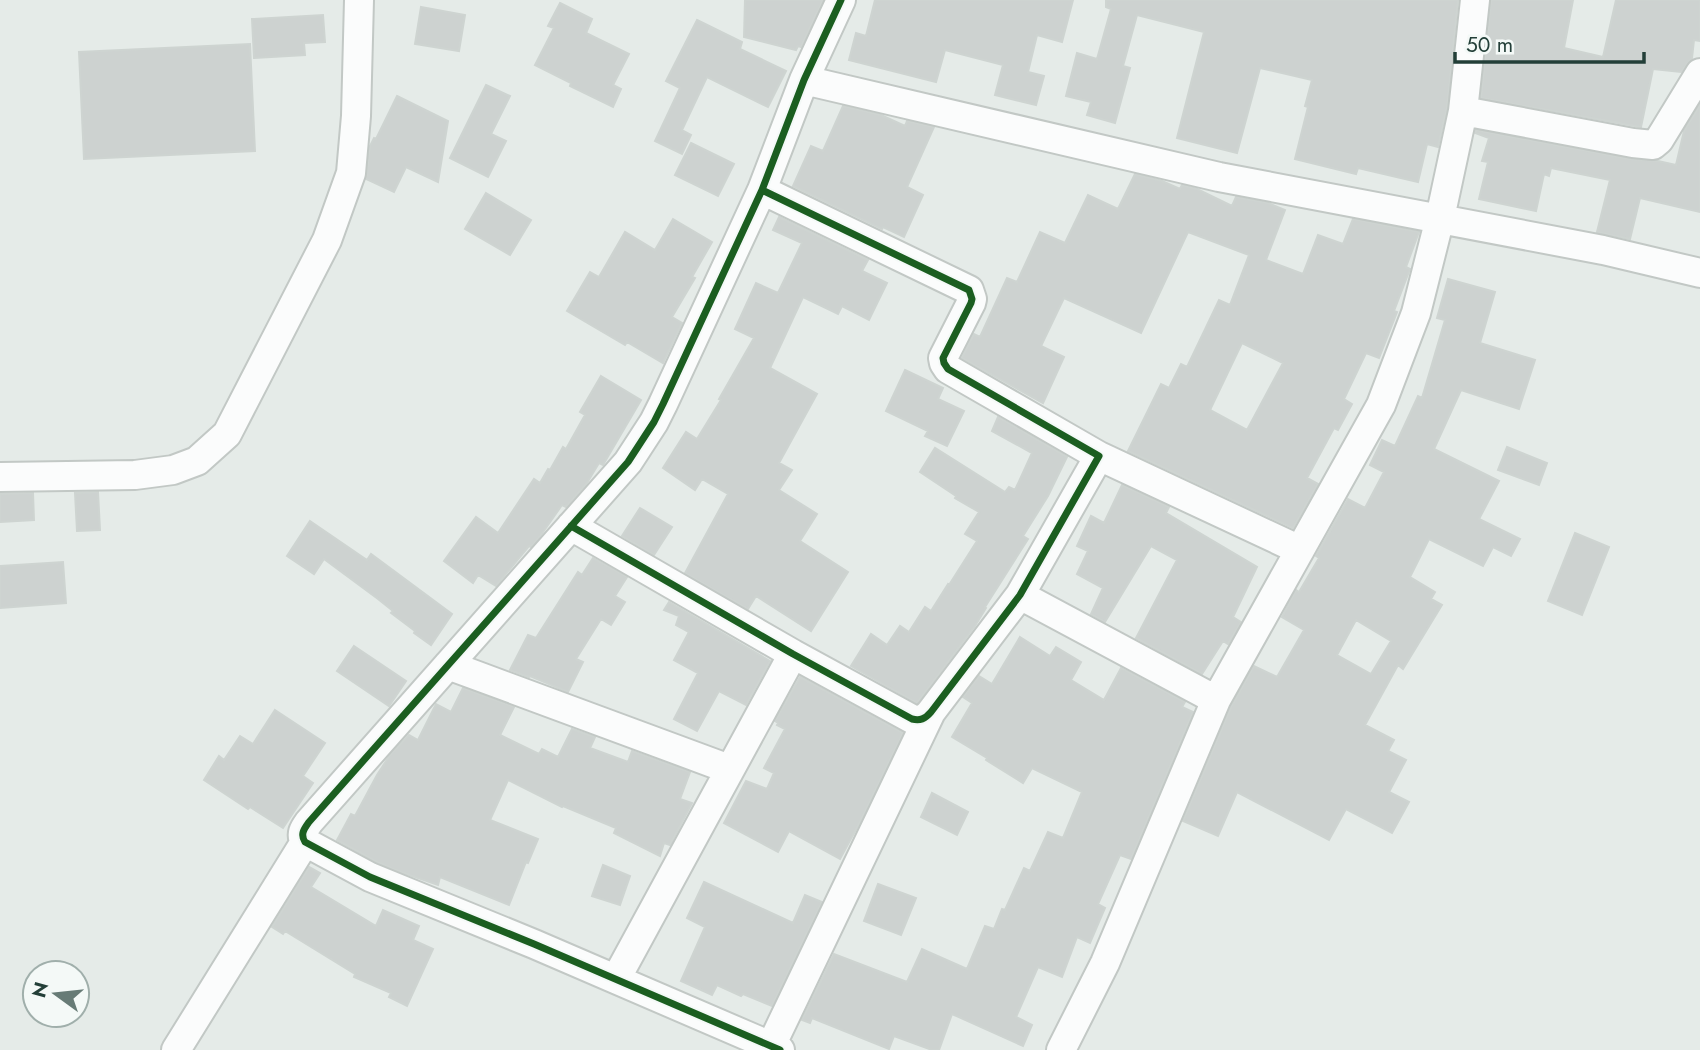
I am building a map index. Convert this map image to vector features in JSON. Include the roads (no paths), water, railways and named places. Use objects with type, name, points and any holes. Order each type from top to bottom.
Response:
[{"type":"street","points":[[0,477],[135,475],[173,470],[197,461],[227,433],[327,240],[351,173],[356,116],[359,0]]},
{"type":"street","points":[[841,0],[804,80],[762,190],[654,422],[628,462],[309,822],[302,838],[370,877],[776,1048],[931,712]]},
{"type":"street","points":[[1061,1050],[1105,963],[1216,700],[1381,405],[1416,313],[1440,218],[1463,111],[1475,0]]},
{"type":"street","points":[[1463,111],[1653,145],[1659,140],[1700,73]]},
{"type":"street","points":[[804,80],[1219,177],[1603,250],[1700,273]]},
{"type":"street","points":[[762,190],[969,290],[971,303],[944,353],[944,363],[948,369],[1099,456],[1300,550]]},
{"type":"street","points":[[571,526],[793,654],[918,720],[931,712],[1020,595],[1099,456]]},
{"type":"street","points":[[1020,595],[1216,700]]},
{"type":"street","points":[[616,979],[793,654]]},
{"type":"street","points":[[448,665],[730,769]]},
{"type":"street","points":[[176,1050],[305,842]]}]
